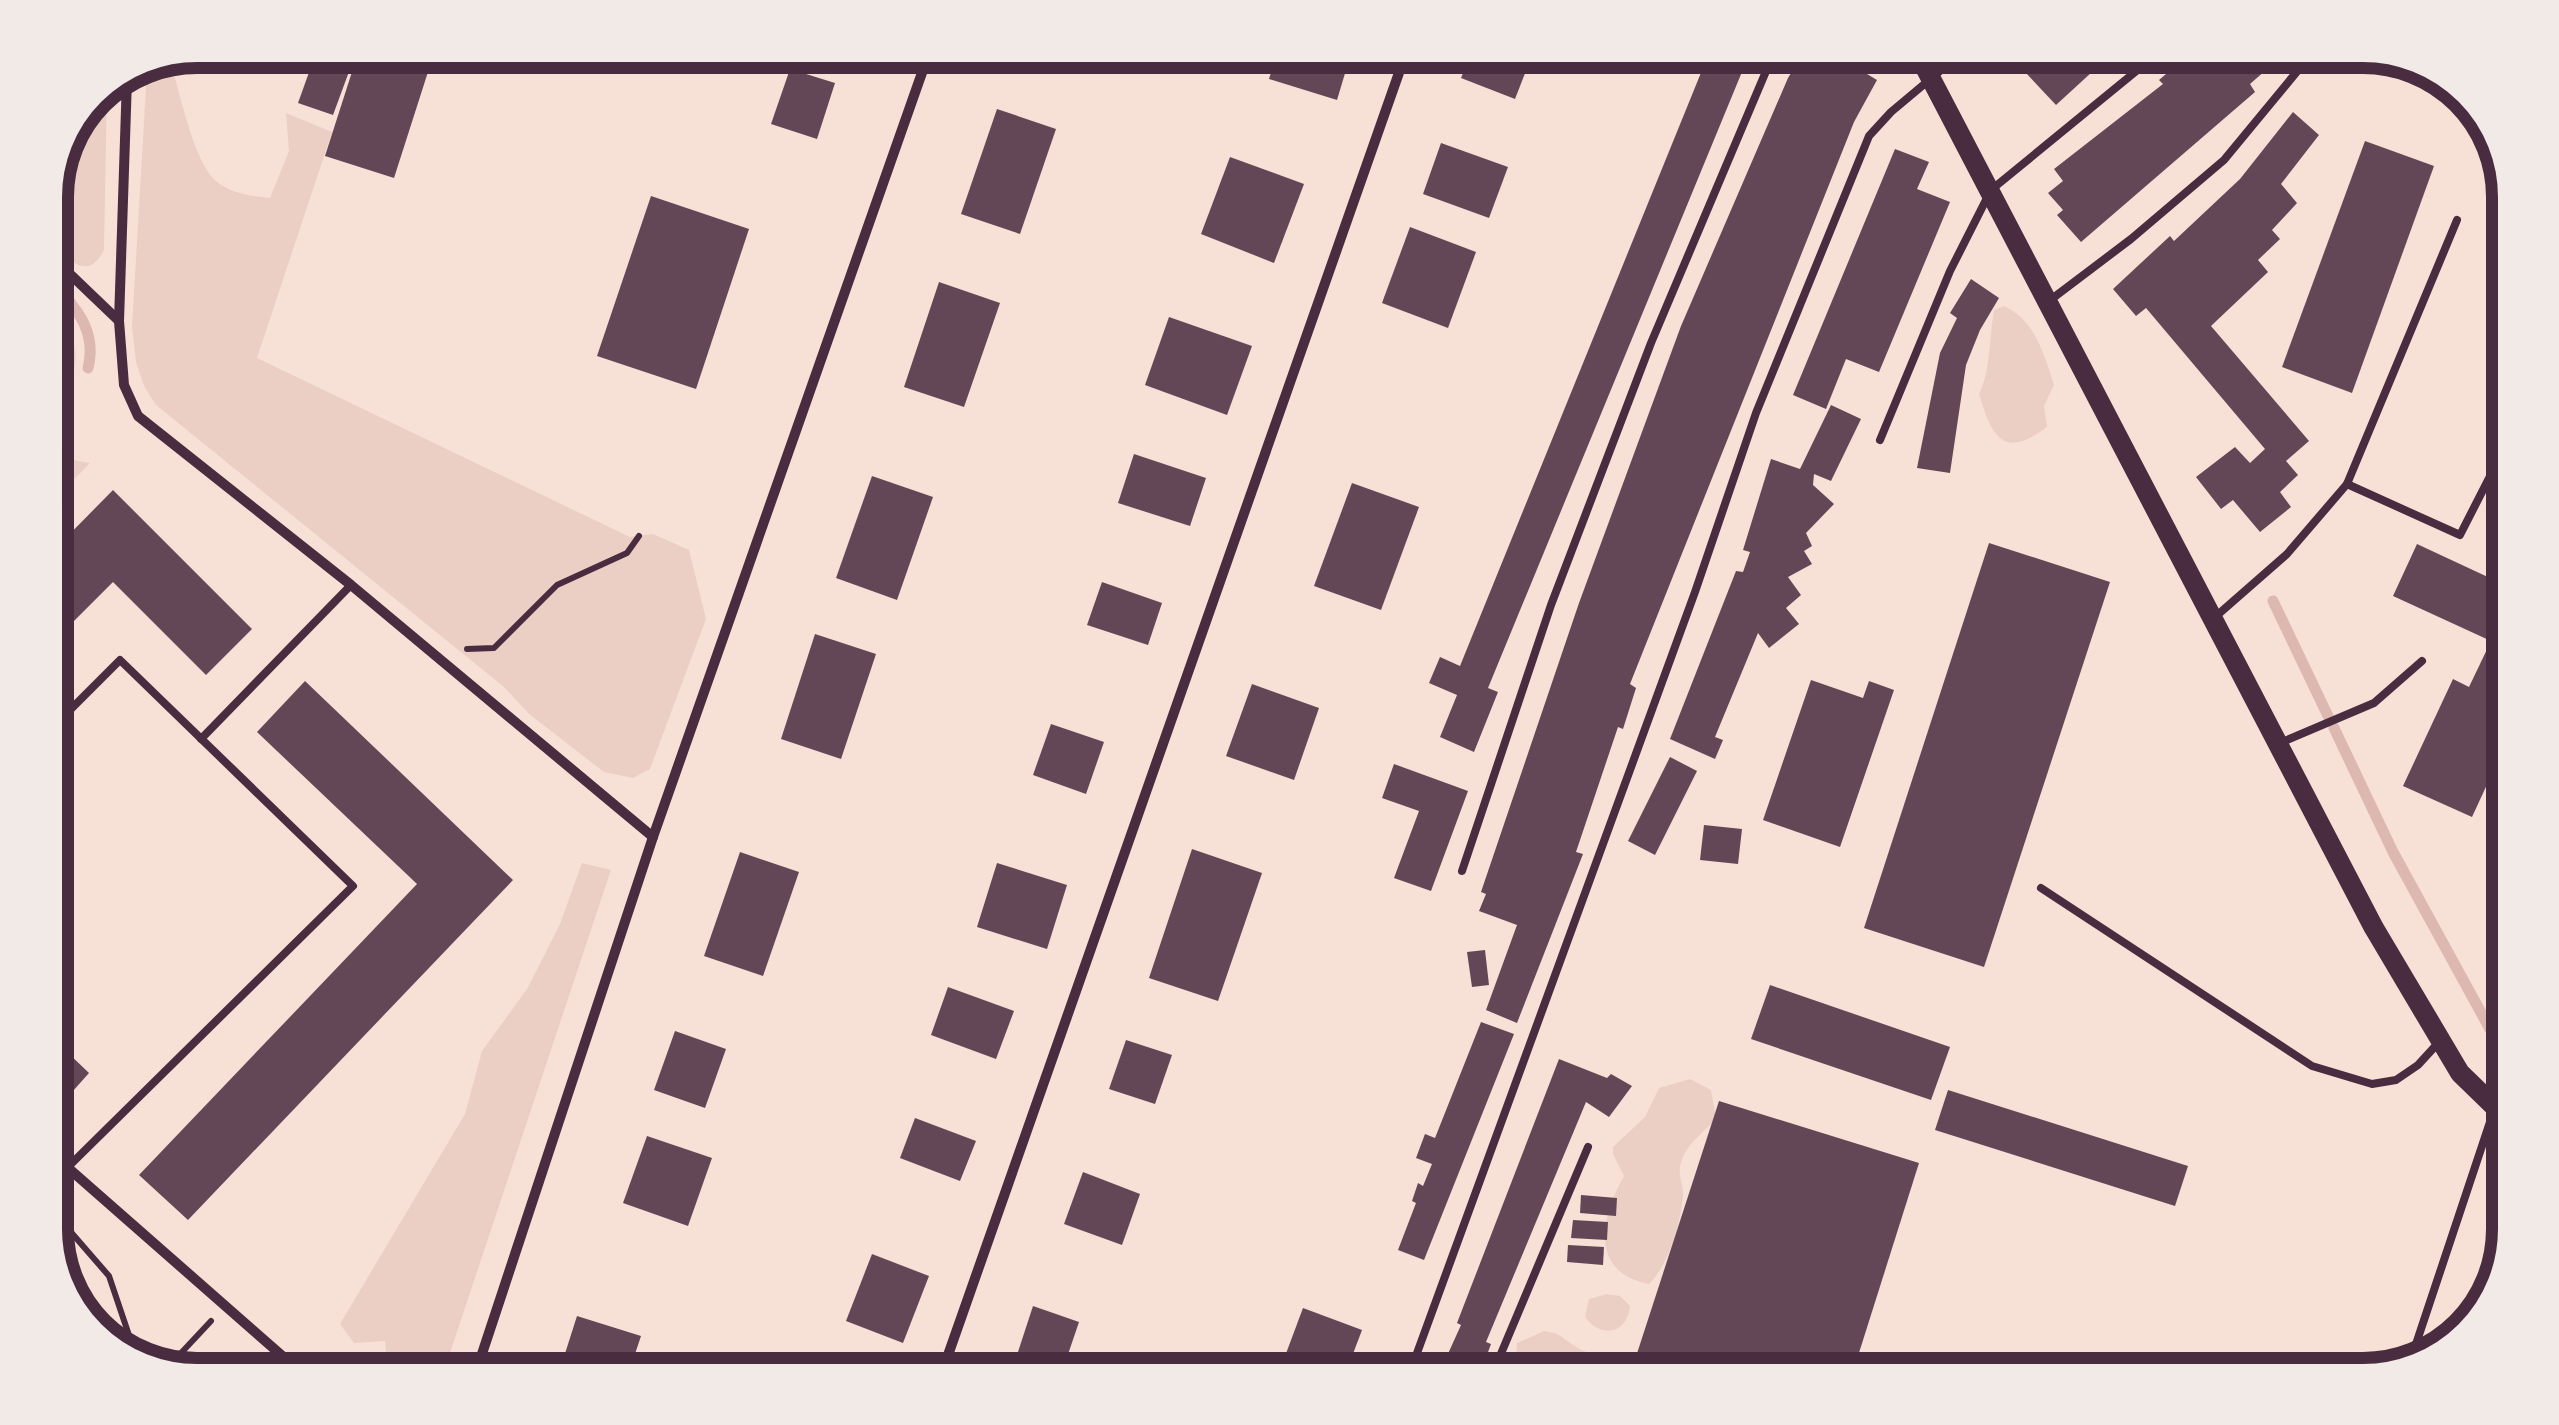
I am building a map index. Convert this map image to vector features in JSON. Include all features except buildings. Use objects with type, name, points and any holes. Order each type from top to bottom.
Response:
[{"type":"main road","points":[[1925,67],[2374,928],[2460,1073],[2492,1103]]},
{"type":"street","points":[[481,1358],[653,837],[924,67]]},
{"type":"street","points":[[947,1358],[1401,67]]},
{"type":"street","points":[[127,89],[119,321],[124,385],[138,416],[351,585],[653,837]]},
{"type":"street","points":[[68,272],[119,321]]},
{"type":"street","points":[[69,1166],[285,1358]]},
{"type":"lane","points":[[1462,871],[1551,605],[1651,343],[1768,67]]},
{"type":"lane","points":[[1416,1358],[1695,592],[1756,413],[1869,136],[1891,112],[1946,67]]},
{"type":"lane","points":[[1880,440],[1950,271],[1992,190],[2141,67]]},
{"type":"lane","points":[[2050,301],[2224,160],[2300,67]]},
{"type":"lane","points":[[2214,618],[2287,554],[2347,484],[2457,220]]},
{"type":"lane","points":[[2347,484],[2460,536],[2491,474]]},
{"type":"lane","points":[[200,739],[351,585]]},
{"type":"lane","points":[[68,712],[120,660],[353,886],[69,1166]]},
{"type":"lane","points":[[2280,743],[2374,702],[2422,661]]},
{"type":"lane","points":[[2041,888],[2312,1066],[2372,1084],[2396,1080],[2418,1066],[2440,1041]]},
{"type":"lane","points":[[2416,1346],[2492,1139]]},
{"type":"lane","points":[[1499,1358],[1588,1147]]},
{"type":"path","points":[[428,650],[494,648],[557,585],[627,553],[639,536]]},
{"type":"path","points":[[68,1229],[109,1276],[130,1339]]},
{"type":"path","points":[[179,1356],[225,1306]]},
{"type":"shaded area","points":[[173,70],[201,159],[216,181],[235,192],[270,198],[289,151],[286,113],[332,132],[257,358],[630,537],[653,534],[689,550],[706,619],[650,769],[633,778],[604,772],[156,405],[136,362],[132,327],[147,78]]},
{"type":"shaded area","points":[[107,105],[104,250],[91,265],[70,260],[68,188],[72,163],[81,139]]},
{"type":"shaded area","points":[[2004,306],[2031,329],[2054,385],[2044,406],[2047,427],[2020,442],[2001,439],[1995,432],[1979,394],[1988,364],[1994,310]]},
{"type":"shaded area","points":[[68,323],[75,347],[68,384]]},
{"type":"shaded area","points":[[68,459],[90,463],[68,486]]},
{"type":"shaded area","points":[[582,863],[611,870],[448,1358],[386,1358],[385,1341],[354,1343],[340,1324],[465,1114],[482,1051],[527,989],[560,924]]},
{"type":"shaded area","points":[[1690,1079],[1711,1090],[1716,1118],[1692,1142],[1682,1160],[1683,1197],[1676,1232],[1668,1255],[1649,1284],[1629,1278],[1608,1255],[1606,1225],[1624,1176],[1613,1147],[1645,1117],[1659,1088]]},
{"type":"shaded area","points":[[1607,1294],[1620,1296],[1630,1306],[1619,1328],[1605,1331],[1585,1317],[1589,1299]]},
{"type":"shaded area","points":[[1544,1331],[1596,1358],[1516,1358],[1517,1343]]},
{"type":"waterway","points":[[68,299],[87,331],[88,368]]},
{"type":"waterway","points":[[2273,601],[2328,716]]},
{"type":"waterway","points":[[2334,728],[2393,852],[2492,1031]]}]
